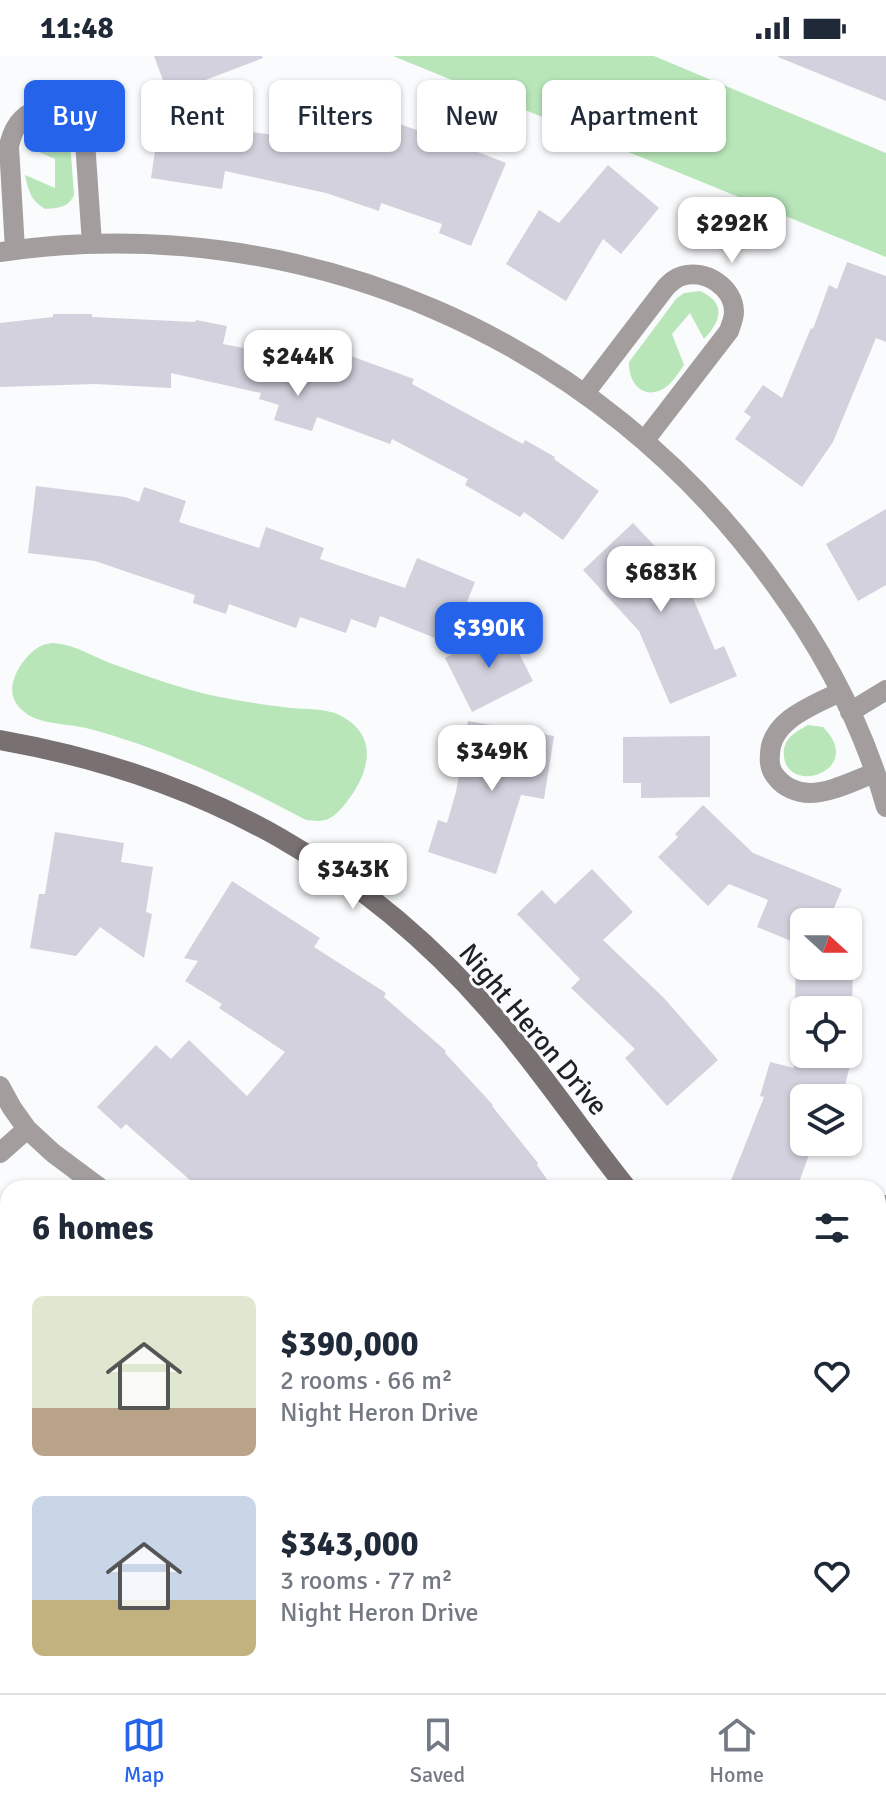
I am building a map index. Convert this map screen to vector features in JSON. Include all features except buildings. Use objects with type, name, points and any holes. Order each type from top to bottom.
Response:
[{"type":"street","points":[[92,244],[85,141],[72,120],[54,110],[41,109],[28,114],[12,133],[9,146],[8,251],[92,244],[211,248],[348,278],[445,313],[490,335],[585,393],[645,440],[684,476],[716,509],[764,568],[808,633],[840,692],[875,773],[886,807]]},
{"type":"street","points":[[585,393],[674,279],[696,274],[722,285],[731,297],[735,311],[729,331],[645,440]]},
{"type":"street","points":[[850,712],[886,690]]},
{"type":"street","points":[[840,692],[808,708],[779,729],[769,752],[772,772],[789,788],[811,793],[875,773]]},
{"type":"street","name":"Night Heron Drive","points":[[0,742],[46,748],[91,760],[198,798],[296,847],[376,900],[439,956],[505,1029],[621,1180]]},
{"type":"street","points":[[0,1086],[27,1129],[89,1180]]},
{"type":"street","points":[[0,1153],[27,1129]]},
{"type":"green space","points":[[393,56],[654,56],[711,80],[542,80],[542,117],[526,110],[526,80],[452,80]]},
{"type":"green space","points":[[726,86],[886,153],[886,257],[628,152],[726,152]]},
{"type":"green space","points":[[39,152],[71,152],[74,195],[66,205],[45,209],[31,195],[25,175],[55,188],[55,159]]},
{"type":"green space","points":[[700,291],[718,307],[714,326],[704,339],[690,313],[672,334],[684,365],[665,388],[654,392],[642,390],[633,382],[629,362],[676,299],[684,293]]},
{"type":"green space","points":[[53,643],[210,695],[337,714],[354,725],[365,743],[367,754],[363,775],[351,796],[333,816],[322,821],[306,820],[171,756],[115,736],[28,715],[17,705],[12,693],[16,674],[33,651]]},
{"type":"green space","points":[[808,725],[823,727],[834,742],[836,755],[831,766],[822,773],[810,776],[798,775],[789,769],[784,757],[787,741]]}]
